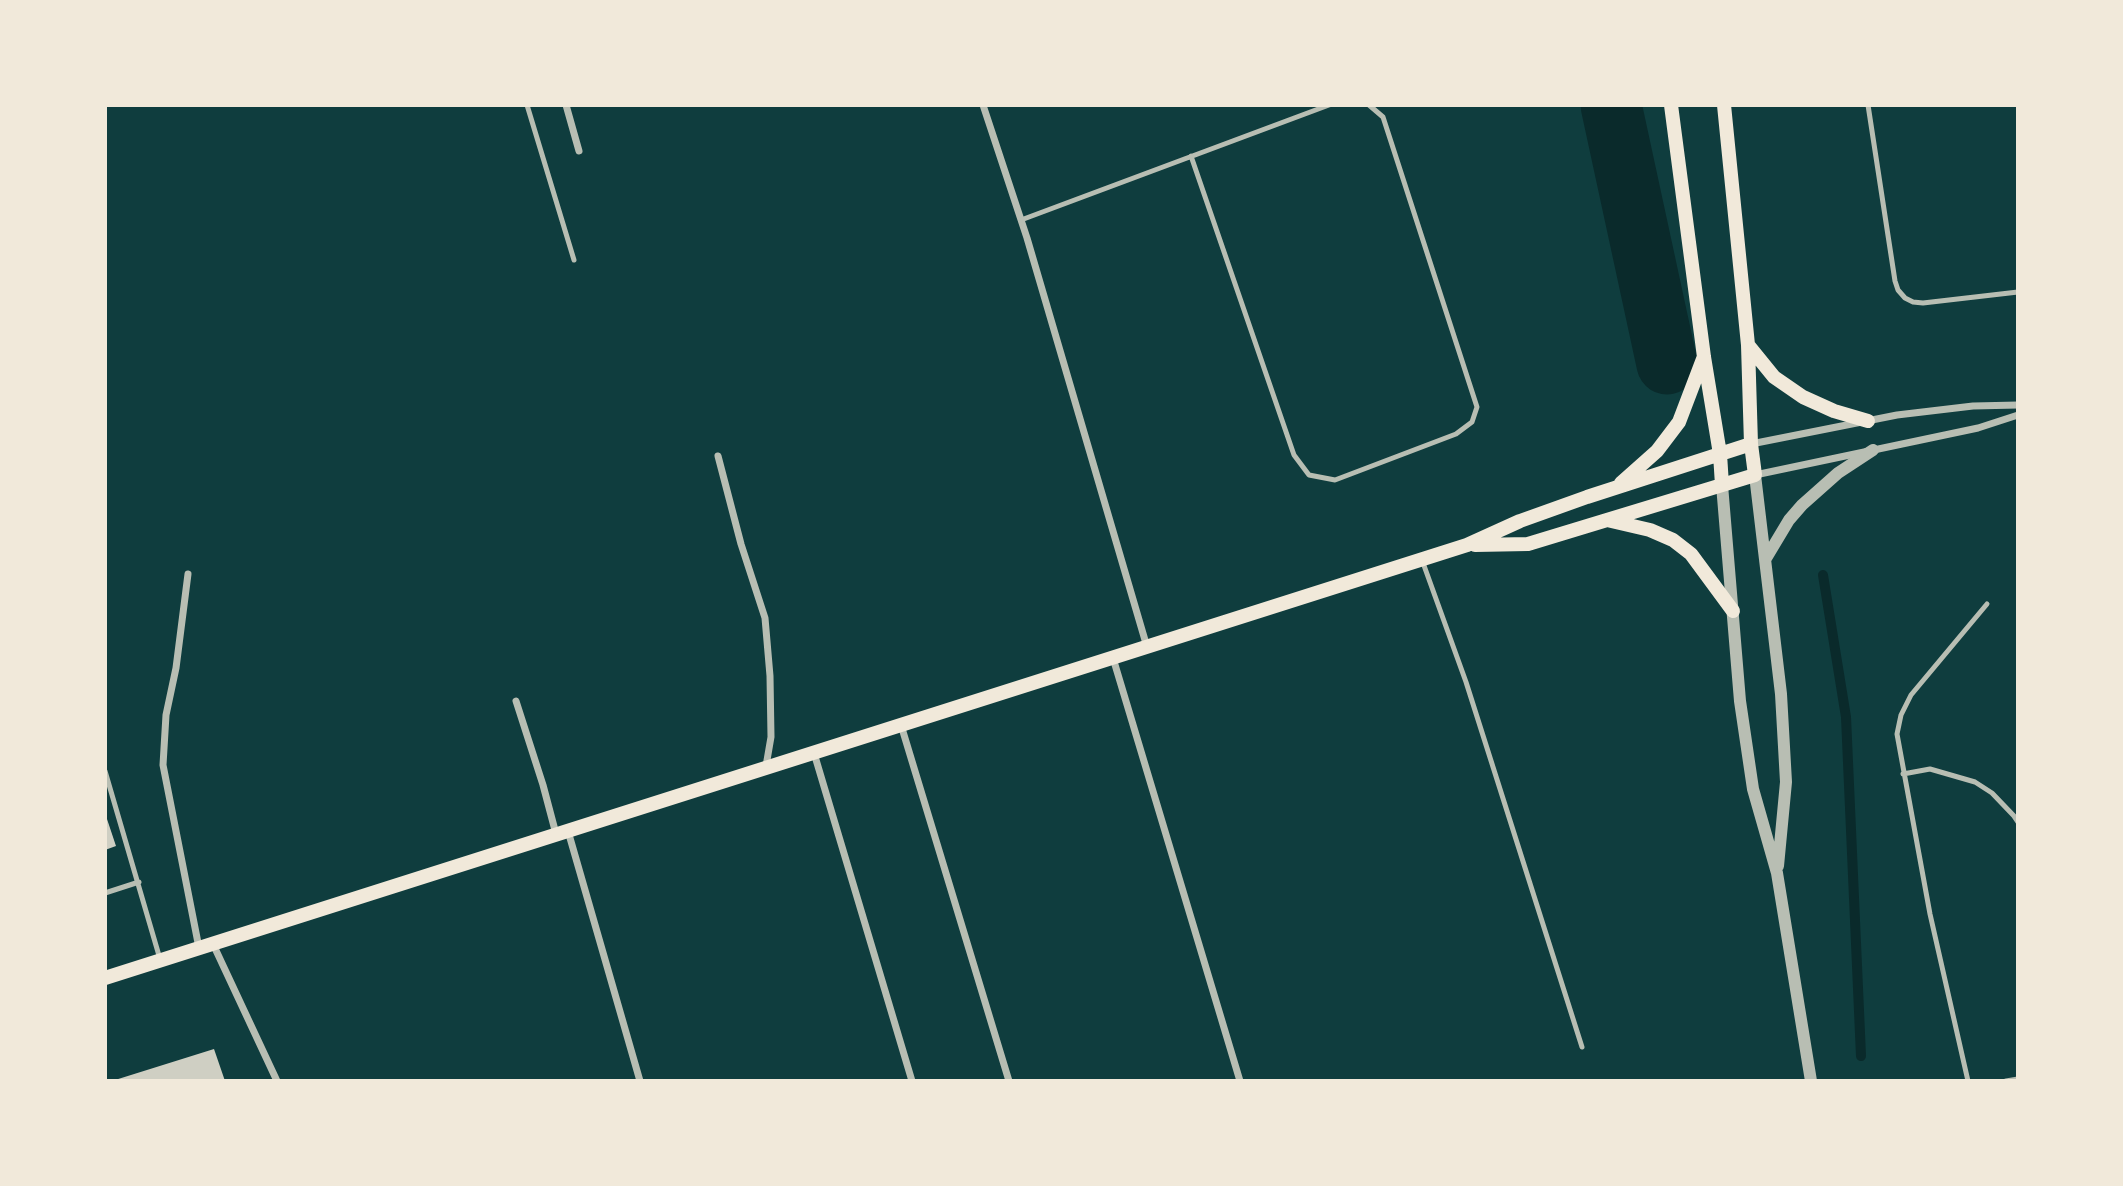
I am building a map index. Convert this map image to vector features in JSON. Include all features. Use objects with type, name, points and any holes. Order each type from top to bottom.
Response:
[{"type":"main road","points":[[1671,105],[1704,357],[1720,454],[1722,485]]},
{"type":"main road","points":[[1467,545],[1528,544],[1755,475],[1751,444],[1748,345],[1724,105]]},
{"type":"main road","points":[[1748,345],[1774,377],[1803,397],[1834,411],[1868,421]]},
{"type":"main road","points":[[1615,488],[1657,451],[1679,422],[1704,357]]},
{"type":"main road","points":[[105,978],[1422,560],[1467,545],[1520,521],[1751,444]]},
{"type":"main road","points":[[1605,520],[1650,530],[1673,540],[1691,554],[1733,611]]},
{"type":"street","points":[[566,105],[579,151]]},
{"type":"street","points":[[983,105],[1021,220],[1147,647]]},
{"type":"street","points":[[1751,444],[1897,415],[1973,406],[2018,405]]},
{"type":"street","points":[[1777,873],[1786,782],[1781,694],[1755,475],[1978,428],[2018,415]]},
{"type":"street","points":[[1765,561],[1789,520],[1802,505],[1838,473],[1874,450]]},
{"type":"street","points":[[718,456],[741,544],[765,618],[771,737],[766,768]]},
{"type":"street","points":[[1722,485],[1741,701],[1753,789],[1777,873],[1811,1081]]},
{"type":"street","points":[[188,574],[176,668],[166,715],[163,765],[206,946],[277,1081]]},
{"type":"street","points":[[1113,658],[1240,1081]]},
{"type":"street","points":[[516,701],[542,785],[562,833],[640,1081]]},
{"type":"street","points":[[901,725],[1009,1081]]},
{"type":"street","points":[[813,752],[912,1081]]},
{"type":"lane","points":[[527,105],[574,260]]},
{"type":"lane","points":[[1021,220],[1329,105]]},
{"type":"lane","points":[[1191,156],[1294,454],[1309,475],[1335,480],[1456,434],[1472,422],[1477,407],[1383,117],[1369,105]]},
{"type":"lane","points":[[1868,105],[1898,290],[1905,298],[1923,303],[2018,292]]},
{"type":"lane","points":[[1422,560],[1466,682],[1582,1046]]},
{"type":"lane","points":[[1968,1081],[1930,914],[1896,734],[1911,695],[1987,604]]},
{"type":"lane","points":[[1903,774],[1930,769],[1975,782],[1992,793],[2018,822]]},
{"type":"lane","points":[[105,771],[160,960]]},
{"type":"lane","points":[[105,893],[139,882]]},
{"type":"lane","points":[[2006,1081],[2018,1079]]},
{"type":"building","points":[[105,813],[116,846],[105,850]]},
{"type":"building","points":[[214,1049],[225,1081],[115,1081],[115,1080]]},
{"type":"waterway","points":[[1611,105],[1667,364]]},
{"type":"waterway","points":[[1823,575],[1846,717],[1861,1056]]}]
